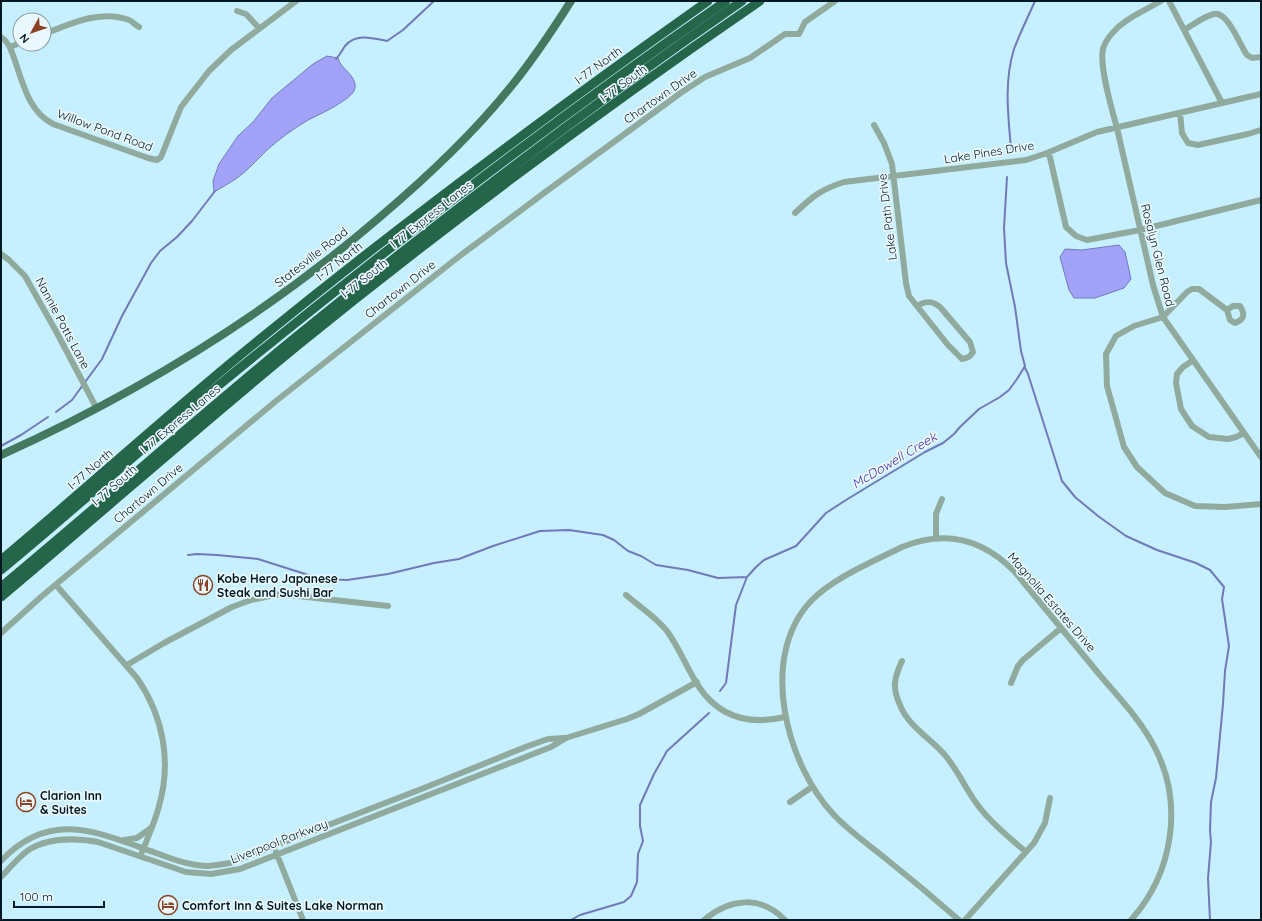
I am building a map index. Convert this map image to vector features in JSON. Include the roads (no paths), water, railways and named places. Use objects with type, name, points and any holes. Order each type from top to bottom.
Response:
[{"type":"highway","name":"I-77 North","points":[[1,560],[250,348],[369,252],[502,150],[620,63],[708,1]]},
{"type":"highway","name":"I 77 Express Lanes","points":[[1,570],[159,435],[250,360],[412,231],[567,115],[726,1]]},
{"type":"highway","name":"I 77 Express Lanes","points":[[1,587],[251,374],[413,244],[549,139],[742,1]]},
{"type":"highway","name":"I-77 South","points":[[1,597],[232,400],[352,302],[549,152],[758,1]]},
{"type":"highway","points":[[502,150],[567,115]]},
{"type":"main road","name":"Statesville Road","points":[[1,455],[97,409],[168,369],[243,322],[308,276],[376,221],[436,167],[466,137],[495,106],[537,52],[571,1]]},
{"type":"street","name":"Willow Pond Road","points":[[1,37],[10,47],[34,109],[44,119],[53,124],[157,160],[161,157],[181,107],[193,89],[218,61],[296,1]]},
{"type":"street","name":"Chartown Drive","points":[[1,633],[56,584],[276,401],[455,260],[548,190],[694,84],[716,72],[750,58],[785,34],[799,34],[804,22],[835,1]]},
{"type":"street","name":"Rosalyn Glen Road","points":[[1161,1],[1126,21],[1112,33],[1103,49],[1102,58],[1109,103],[1117,128],[1140,230],[1162,317],[1261,457]]},
{"type":"street","points":[[1169,1],[1222,103]]},
{"type":"street","points":[[237,11],[246,14],[259,28]]},
{"type":"street","points":[[1184,30],[1212,15],[1219,14],[1226,19],[1247,56],[1252,58],[1261,57]]},
{"type":"street","points":[[52,31],[86,19],[105,16],[128,19],[138,27]]},
{"type":"street","name":"Lake Pines Drive","points":[[795,213],[815,194],[844,182],[1026,160],[1049,153],[1097,132],[1261,94]]},
{"type":"street","points":[[1180,113],[1182,133],[1188,143],[1198,145],[1261,130]]},
{"type":"street","name":"Lake Path Drive","points":[[874,125],[884,143],[892,164],[906,283],[909,296],[948,345],[962,359],[968,358],[971,355],[973,352],[970,342],[940,307],[930,301],[917,306]]},
{"type":"street","points":[[1049,153],[1064,221],[1069,231],[1076,236],[1087,240],[1140,230],[1261,200]]},
{"type":"street","name":"Nannie Potts Lane","points":[[1,254],[25,276],[54,327],[97,409]]},
{"type":"street","points":[[1227,310],[1199,289],[1192,289],[1187,292],[1162,317],[1134,326],[1116,336],[1106,354],[1107,386],[1114,416],[1124,447],[1137,467],[1165,493],[1195,506],[1225,508],[1261,504]]},
{"type":"street","points":[[1192,361],[1183,367],[1177,374],[1176,383],[1181,409],[1192,426],[1209,437],[1228,439],[1236,437],[1244,432]]},
{"type":"street","points":[[936,539],[936,514],[942,499]]},
{"type":"street","name":"Magnolia Estates Drive","points":[[959,920],[928,892],[844,825],[812,787],[795,752],[786,717],[782,686],[787,646],[792,630],[810,602],[831,584],[902,547],[936,539],[957,539],[987,549],[999,557],[1015,572],[1146,733],[1155,748],[1162,764],[1169,788],[1171,824],[1168,850],[1155,886],[1144,904],[1131,920]]},
{"type":"street","points":[[56,584],[127,665],[141,683],[154,708],[164,742],[165,767],[159,808],[140,857]]},
{"type":"street","points":[[127,665],[164,643],[232,607],[251,600],[280,594],[388,606]]},
{"type":"street","points":[[626,595],[655,618],[667,631],[706,696],[714,704],[733,715],[747,719],[762,721],[786,717]]},
{"type":"street","points":[[1011,683],[1018,666],[1023,660],[1061,628]]},
{"type":"street","points":[[902,661],[896,675],[895,682],[897,698],[904,714],[950,761],[980,808],[1026,852]]},
{"type":"street","name":"Liverpool Parkway","points":[[1,877],[30,849],[58,840],[77,839],[98,842],[186,872],[204,875],[240,869],[551,747],[566,738],[627,719],[697,682]]},
{"type":"street","name":"Liverpool Parkway","points":[[1,861],[23,842],[33,837],[55,830],[80,829],[102,834],[180,861],[206,866],[230,863],[528,746],[548,739],[566,738]]},
{"type":"street","points":[[790,802],[812,787]]},
{"type":"street","points":[[964,920],[1034,843],[1043,828],[1050,798]]},
{"type":"street","points":[[123,841],[137,838],[151,828]]},
{"type":"street","points":[[274,846],[303,920]]},
{"type":"street","points":[[704,920],[710,915],[726,907],[746,902],[771,908],[785,920]]},
{"type":"water","points":[[327,56],[338,58],[339,62],[353,79],[355,88],[349,97],[286,134],[241,175],[214,192],[213,181],[219,164],[238,136],[253,122],[272,98],[313,64]]},
{"type":"water","points":[[1119,245],[1125,252],[1131,279],[1124,288],[1095,298],[1074,298],[1069,290],[1060,257],[1065,249],[1082,250]]},
{"type":"waterway","points":[[336,59],[345,46],[354,39],[364,38],[387,41],[403,30],[434,1]]},
{"type":"waterway","name":"McDowell Creek","points":[[1011,148],[1008,98],[1009,73],[1016,43],[1035,1]]},
{"type":"waterway","name":"McDowell Creek","points":[[720,691],[726,683],[736,605],[747,577],[756,567],[764,560],[796,546],[826,513],[925,452],[943,443],[979,409],[1009,390],[1025,366],[1021,351],[1015,307],[1006,263],[1004,228],[1007,177]]},
{"type":"waterway","points":[[56,412],[72,400],[102,359],[122,316],[151,263],[160,251],[177,237],[192,221],[215,191]]},
{"type":"waterway","points":[[1025,368],[1062,481],[1075,497],[1126,536],[1157,550],[1196,563],[1210,570],[1224,587],[1222,599],[1229,646],[1225,671],[1216,778],[1211,802],[1211,842],[1208,878],[1210,920]]},
{"type":"waterway","points":[[1,446],[48,417]]},
{"type":"waterway","points":[[188,555],[217,555],[258,559],[321,579],[347,580],[388,574],[434,563],[459,559],[540,531],[569,530],[603,535],[614,540],[628,551],[641,556],[656,565],[688,570],[718,578],[747,577]]},
{"type":"waterway","name":"McDowell Creek","points":[[571,920],[580,915],[624,902],[631,896],[637,882],[638,854],[643,841],[640,826],[640,805],[654,774],[667,751],[709,713]]},
{"type":"place","name":"Kobe Hero Japanese Steak and Sushi Bar","points":[[203,585]]},
{"type":"place","name":"Clarion Inn & Suites","points":[[26,802]]},
{"type":"place","name":"Comfort Inn & Suites Lake Norman","points":[[168,905]]}]
